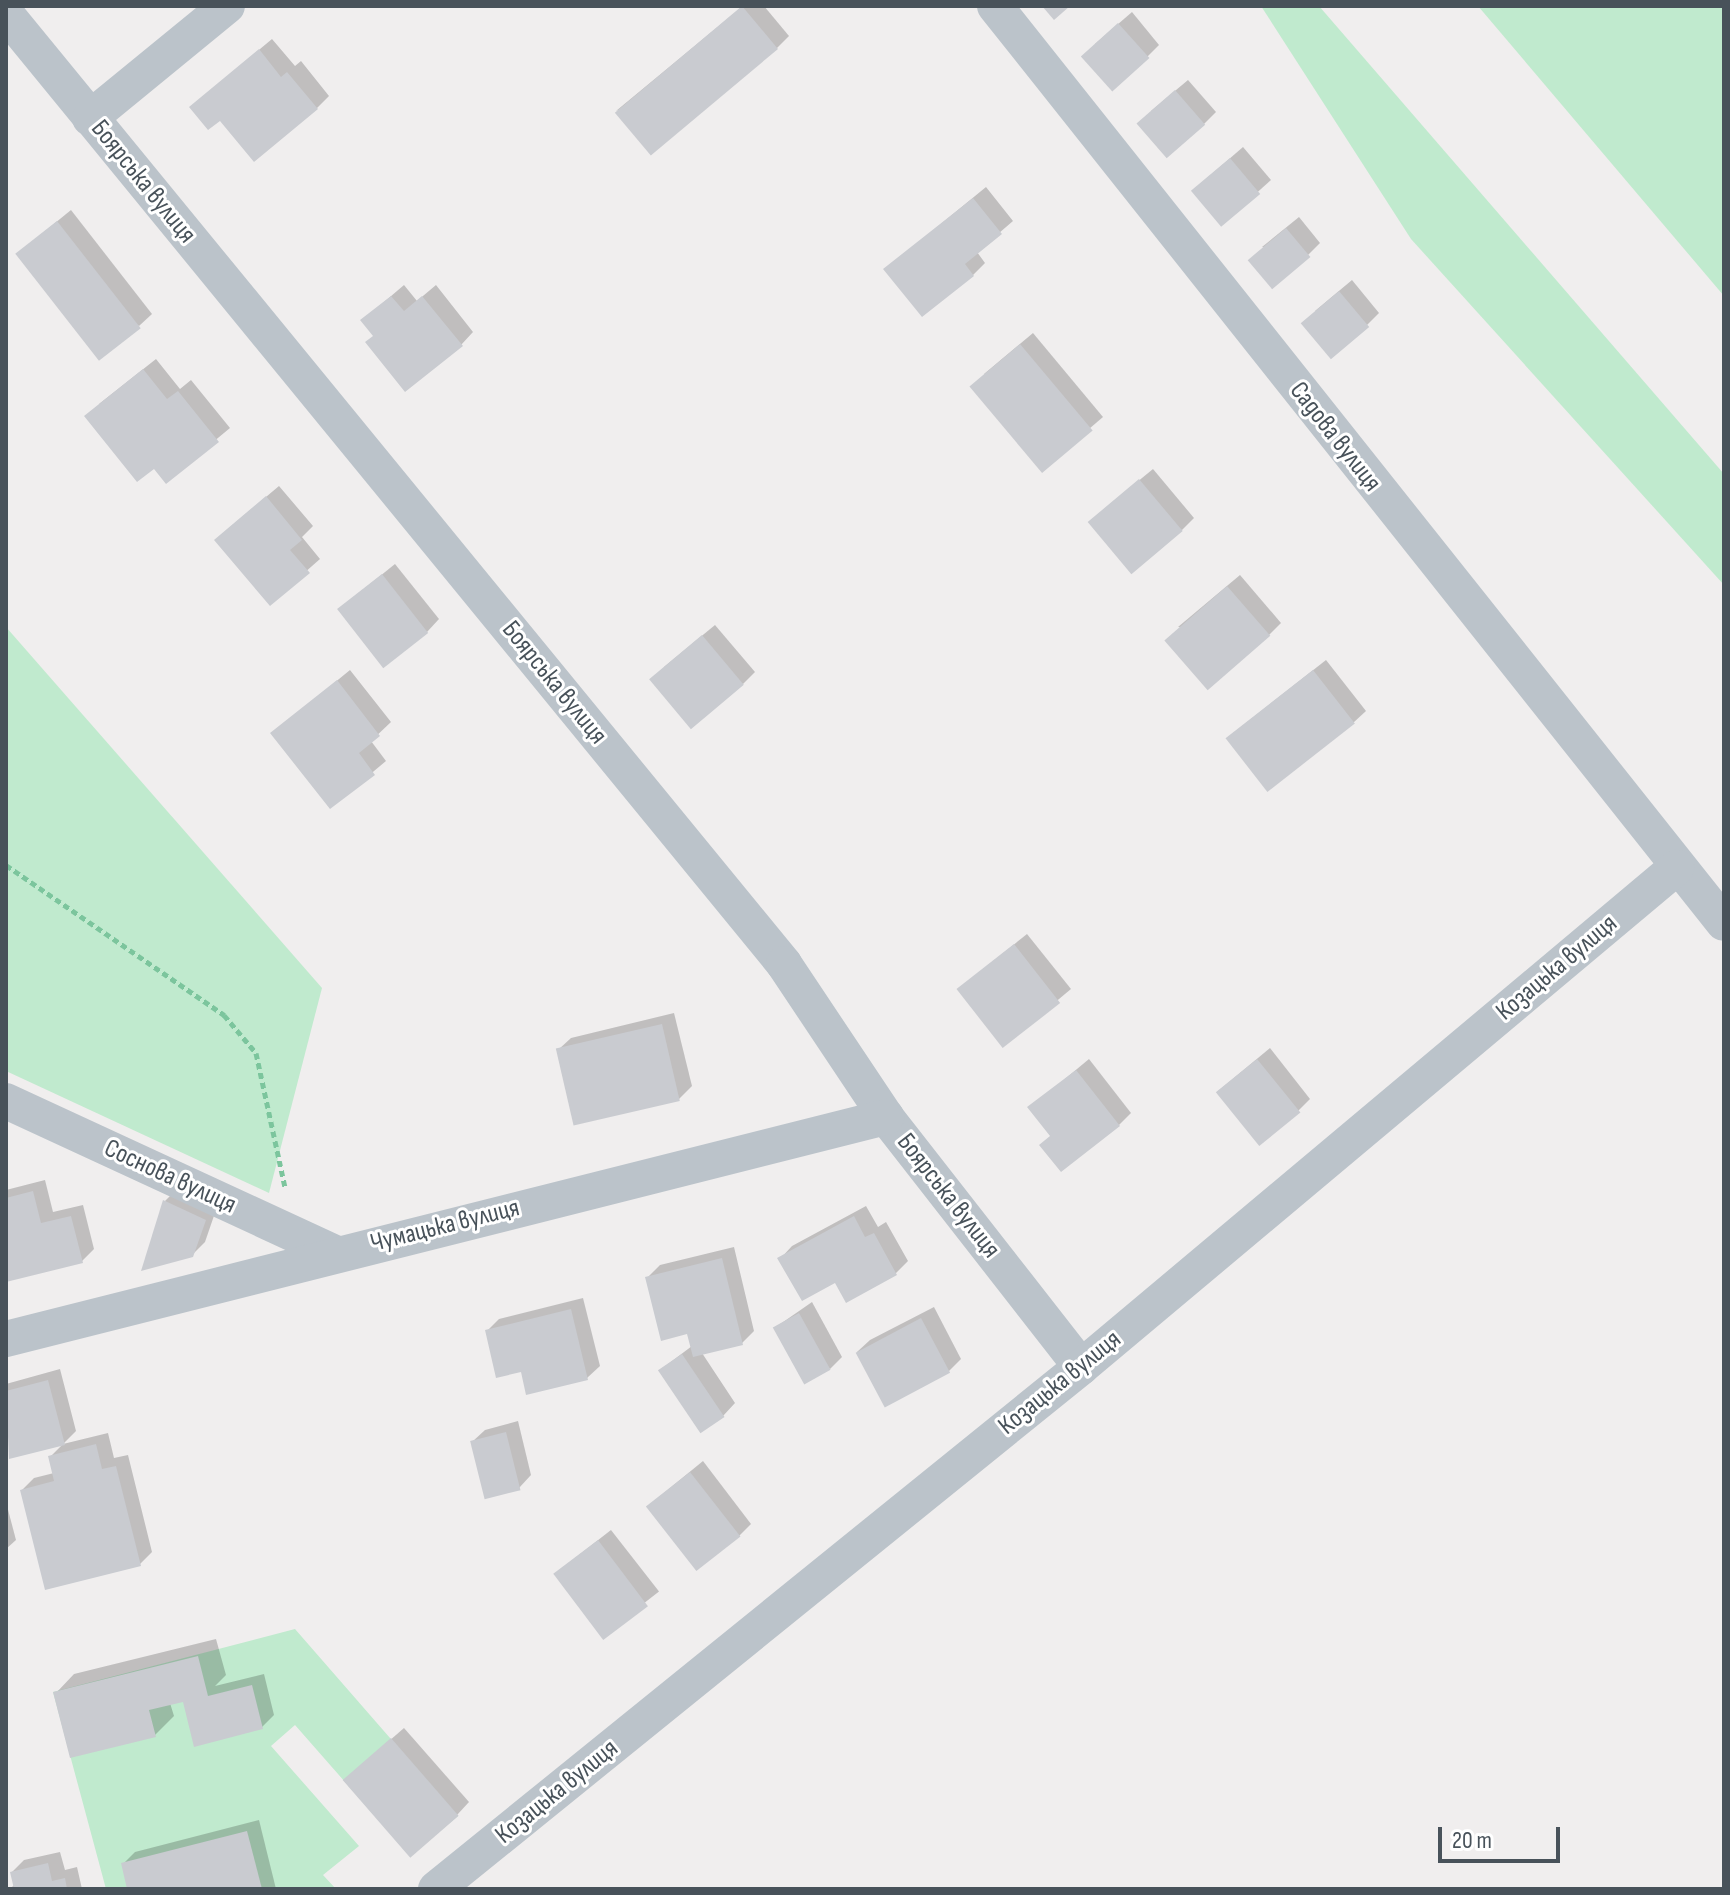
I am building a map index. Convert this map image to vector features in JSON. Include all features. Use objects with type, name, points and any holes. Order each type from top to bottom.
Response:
[{"type":"street","points":[[90,118],[227,6]]},
{"type":"street","name":"Садова вулиця","points":[[995,6],[1676,868],[1724,923]]},
{"type":"street","name":"Боярська вулиця","points":[[6,14],[784,964],[886,1117],[1081,1367]]},
{"type":"street","name":"Козацька вулиця","points":[[436,1889],[1081,1367],[1676,868]]},
{"type":"street","name":"Соснова вулиця","points":[[6,1101],[335,1253]]},
{"type":"street","name":"Чумацька вулиця","points":[[6,1339],[335,1253],[886,1117]]},
{"type":"path","points":[[6,865],[224,1015],[256,1053],[295,1235]]},
{"type":"green space","points":[[1261,6],[1319,6],[1724,474],[1724,585],[1411,239]]},
{"type":"green space","points":[[1478,6],[1724,6],[1724,296]]},
{"type":"green space","points":[[6,627],[322,988],[269,1193],[6,1071]]},
{"type":"green space","points":[[295,1629],[458,1816],[410,1856],[295,1725],[271,1746],[359,1846],[323,1875],[336,1889],[106,1889],[53,1692]]},
{"type":"building","points":[[742,6],[778,49],[651,156],[615,113]]},
{"type":"building","points":[[1042,6],[1070,6],[1054,20]]},
{"type":"building","points":[[1118,23],[1149,58],[1112,91],[1081,56]]},
{"type":"building","points":[[259,49],[281,77],[287,72],[318,109],[254,162],[220,121],[208,130],[189,107]]},
{"type":"building","points":[[1175,90],[1205,125],[1167,158],[1137,123]]},
{"type":"building","points":[[1230,158],[1260,194],[1221,227],[1191,191]]},
{"type":"building","points":[[973,198],[1002,234],[965,264],[974,276],[922,317],[883,269]]},
{"type":"building","points":[[57,221],[141,328],[99,361],[15,254]]},
{"type":"building","points":[[1286,228],[1310,257],[1272,289],[1248,260]]},
{"type":"building","points":[[1339,291],[1369,327],[1331,359],[1301,323]]},
{"type":"building","points":[[391,296],[404,311],[422,296],[463,346],[405,392],[365,342],[373,336],[360,320]]},
{"type":"building","points":[[1020,344],[1093,431],[1042,473],[969,386]]},
{"type":"building","points":[[143,369],[167,399],[178,391],[219,442],[166,484],[154,469],[137,482],[84,416]]},
{"type":"building","points":[[1139,479],[1183,531],[1131,574],[1088,522]]},
{"type":"building","points":[[266,496],[302,540],[290,550],[310,573],[270,606],[214,540]]},
{"type":"building","points":[[382,574],[428,633],[383,668],[337,609]]},
{"type":"building","points":[[1227,586],[1270,636],[1208,690],[1164,640]]},
{"type":"building","points":[[702,635],[744,685],[691,729],[649,679]]},
{"type":"building","points":[[1313,670],[1355,724],[1267,792],[1226,738]]},
{"type":"building","points":[[337,680],[380,736],[359,753],[375,775],[330,809],[270,733]]},
{"type":"building","points":[[1014,944],[1060,1003],[1003,1048],[956,989]]},
{"type":"building","points":[[662,1024],[680,1101],[574,1125],[556,1049]]},
{"type":"building","points":[[1257,1059],[1300,1113],[1259,1146],[1216,1092]]},
{"type":"building","points":[[1076,1070],[1120,1126],[1061,1172],[1039,1145],[1050,1136],[1027,1107]]},
{"type":"building","points":[[33,1191],[41,1223],[71,1216],[83,1263],[6,1282],[6,1198]]},
{"type":"building","points":[[163,1200],[206,1220],[193,1257],[141,1271]]},
{"type":"building","points":[[854,1216],[865,1237],[874,1233],[897,1275],[846,1303],[835,1283],[802,1301],[777,1258]]},
{"type":"building","points":[[722,1258],[743,1345],[693,1357],[687,1334],[661,1341],[645,1277]]},
{"type":"building","points":[[571,1309],[588,1380],[526,1395],[521,1372],[496,1378],[485,1330]]},
{"type":"building","points":[[799,1313],[831,1370],[804,1384],[773,1328]]},
{"type":"building","points":[[921,1318],[950,1373],[885,1407],[856,1353]]},
{"type":"building","points":[[682,1354],[724,1417],[700,1433],[658,1370]]},
{"type":"building","points":[[48,1380],[65,1445],[9,1459],[6,1391]]},
{"type":"building","points":[[506,1432],[521,1490],[485,1499],[470,1441]]},
{"type":"building","points":[[96,1444],[102,1469],[116,1466],[141,1566],[45,1590],[20,1490],[54,1481],[48,1456]]},
{"type":"building","points":[[690,1472],[740,1537],[696,1571],[646,1506]]},
{"type":"building","points":[[598,1540],[648,1606],[603,1640],[553,1574]]},
{"type":"building","points":[[198,1656],[208,1696],[252,1685],[263,1729],[194,1747],[183,1702],[149,1710],[156,1737],[70,1758],[53,1692]]},
{"type":"building","points":[[391,1738],[459,1816],[410,1858],[343,1780]]},
{"type":"building","points":[[247,1831],[262,1889],[127,1889],[121,1863]]},
{"type":"building","points":[[48,1863],[52,1881],[65,1878],[67,1889],[14,1889],[10,1872]]}]
